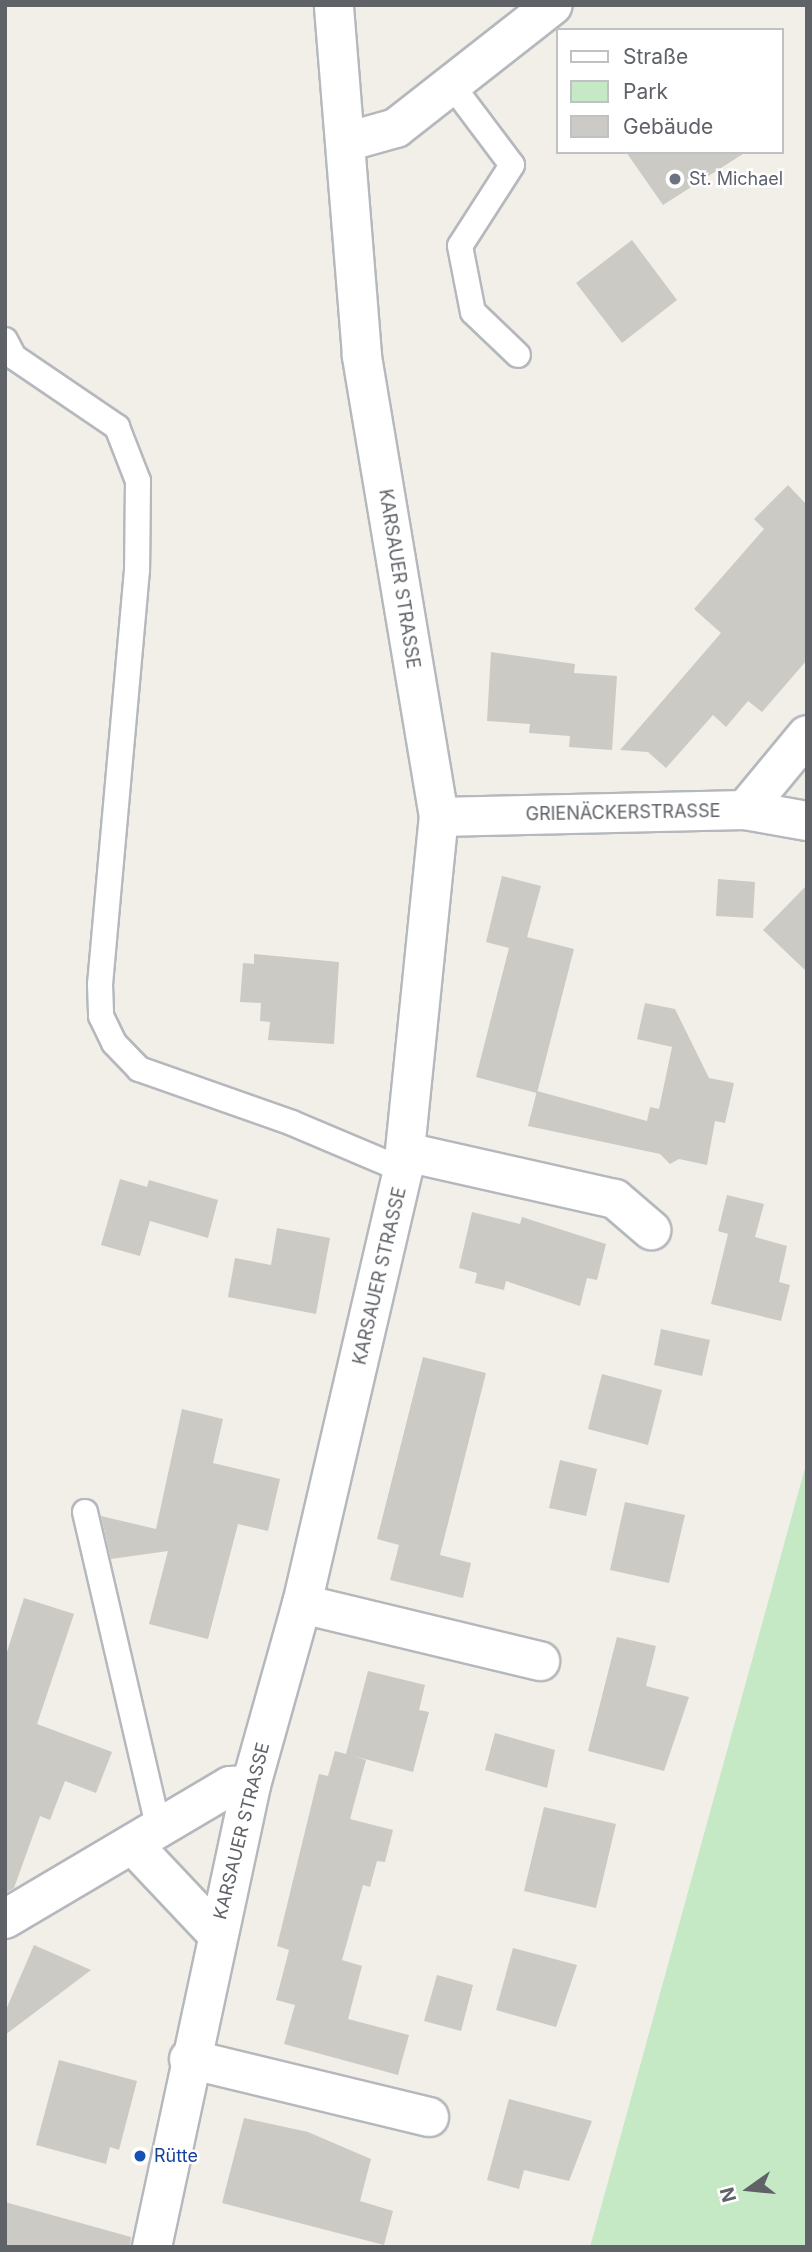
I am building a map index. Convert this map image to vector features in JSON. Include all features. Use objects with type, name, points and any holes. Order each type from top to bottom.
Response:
[{"type":"street","name":"KARSAUER STRASSE","points":[[152,2247],[216,1934],[251,1785],[302,1604],[405,1161],[439,817],[362,355],[334,5]]},
{"type":"street","points":[[346,142],[396,128],[454,88],[553,5]]},
{"type":"street","points":[[745,810],[807,735]]},
{"type":"street","name":"GRIENÄCKERSTRASSE","points":[[439,817],[745,810],[807,821]]},
{"type":"street","points":[[405,1161],[615,1199],[651,1230]]},
{"type":"street","points":[[302,1604],[540,1661]]},
{"type":"street","points":[[5,1919],[135,1847],[230,1786],[251,1785]]},
{"type":"street","points":[[135,1847],[216,1934]]},
{"type":"street","points":[[189,2059],[429,2116]]},
{"type":"lane","points":[[454,88],[512,165],[460,246],[473,312],[518,355]]},
{"type":"lane","points":[[5,340],[14,357],[117,427],[138,481],[137,570],[100,984],[101,1016],[114,1044],[139,1069],[405,1161]]},
{"type":"lane","points":[[85,1512],[155,1812],[167,1826]]},
{"type":"green space","points":[[807,1461],[807,2247],[590,2247]]},
{"type":"building","name":"St. Michael","points":[[627,154],[743,154],[663,205]]},
{"type":"building","points":[[632,240],[677,300],[622,343],[576,283]]},
{"type":"building","points":[[788,485],[807,505],[807,660],[762,712],[748,701],[726,727],[713,715],[666,768],[648,752],[620,750],[721,633],[694,609],[764,529],[754,519]]},
{"type":"building","points":[[491,652],[575,664],[574,673],[617,676],[612,750],[569,747],[570,736],[529,733],[530,724],[487,721]]},
{"type":"building","points":[[502,876],[541,886],[527,937],[574,949],[537,1093],[476,1077],[509,948],[486,942]]},
{"type":"building","points":[[718,879],[755,882],[753,918],[716,916]]},
{"type":"building","points":[[807,885],[807,972],[763,930]]},
{"type":"building","points":[[254,954],[339,962],[334,1044],[268,1040],[270,1022],[260,1021],[261,1003],[240,1002],[243,963],[254,964]]},
{"type":"building","points":[[645,1003],[675,1009],[709,1078],[734,1083],[725,1123],[715,1121],[707,1165],[679,1159],[670,1164],[660,1154],[528,1126],[537,1091],[647,1121],[650,1107],[659,1109],[672,1047],[637,1039]]},
{"type":"building","points":[[120,1179],[147,1187],[149,1180],[218,1200],[208,1238],[150,1221],[140,1256],[101,1245]]},
{"type":"building","points":[[727,1195],[764,1204],[755,1237],[787,1246],[779,1282],[790,1285],[781,1321],[711,1304],[728,1234],[718,1231]]},
{"type":"building","points":[[472,1212],[520,1224],[522,1217],[606,1244],[597,1280],[587,1278],[580,1306],[506,1281],[504,1290],[475,1283],[477,1273],[459,1268]]},
{"type":"building","points":[[277,1228],[330,1238],[316,1314],[228,1297],[235,1258],[271,1265]]},
{"type":"building","points":[[661,1329],[710,1340],[702,1376],[654,1365]]},
{"type":"building","points":[[423,1357],[486,1373],[440,1555],[471,1563],[463,1598],[390,1580],[399,1545],[377,1539]]},
{"type":"building","points":[[602,1374],[662,1390],[648,1445],[588,1429]]},
{"type":"building","points":[[182,1409],[223,1419],[213,1463],[280,1479],[268,1531],[238,1524],[208,1639],[149,1624],[168,1551],[111,1559],[101,1516],[156,1529]]},
{"type":"building","points":[[560,1460],[597,1469],[586,1516],[549,1508]]},
{"type":"building","points":[[625,1502],[685,1515],[669,1583],[610,1570]]},
{"type":"building","points":[[24,1598],[74,1614],[37,1724],[112,1752],[96,1793],[65,1781],[50,1820],[40,1816],[14,1888],[5,1893],[5,1658]]},
{"type":"building","points":[[617,1637],[656,1646],[646,1686],[689,1697],[664,1771],[588,1751]]},
{"type":"building","points":[[368,1671],[425,1685],[419,1710],[429,1712],[413,1772],[354,1756],[366,1760],[350,1819],[393,1830],[385,1862],[377,1861],[370,1887],[363,1885],[342,1960],[362,1966],[348,2019],[409,2035],[398,2075],[284,2044],[295,2005],[276,2000],[289,1950],[277,1946],[319,1774],[328,1776],[335,1751],[346,1754]]},
{"type":"building","points":[[495,1733],[555,1750],[547,1788],[485,1770]]},
{"type":"building","points":[[544,1807],[616,1824],[596,1908],[524,1891]]},
{"type":"building","points":[[34,1945],[91,1970],[5,2035],[5,2012]]},
{"type":"building","points":[[513,1948],[577,1965],[556,2027],[496,2010]]},
{"type":"building","points":[[437,1975],[473,1985],[461,2031],[424,2021]]},
{"type":"building","points":[[59,2060],[137,2081],[119,2150],[110,2147],[106,2164],[36,2145]]},
{"type":"building","points":[[509,2099],[592,2121],[569,2181],[524,2170],[519,2189],[487,2180]]},
{"type":"building","points":[[244,2118],[308,2132],[371,2159],[360,2201],[393,2211],[384,2245],[222,2203]]},
{"type":"building","points":[[5,2202],[131,2237],[130,2247],[5,2247]]},
{"type":"place","name":"St. Michael","points":[[675,179]]},
{"type":"place","name":"Rütte","points":[[140,2156]]}]
